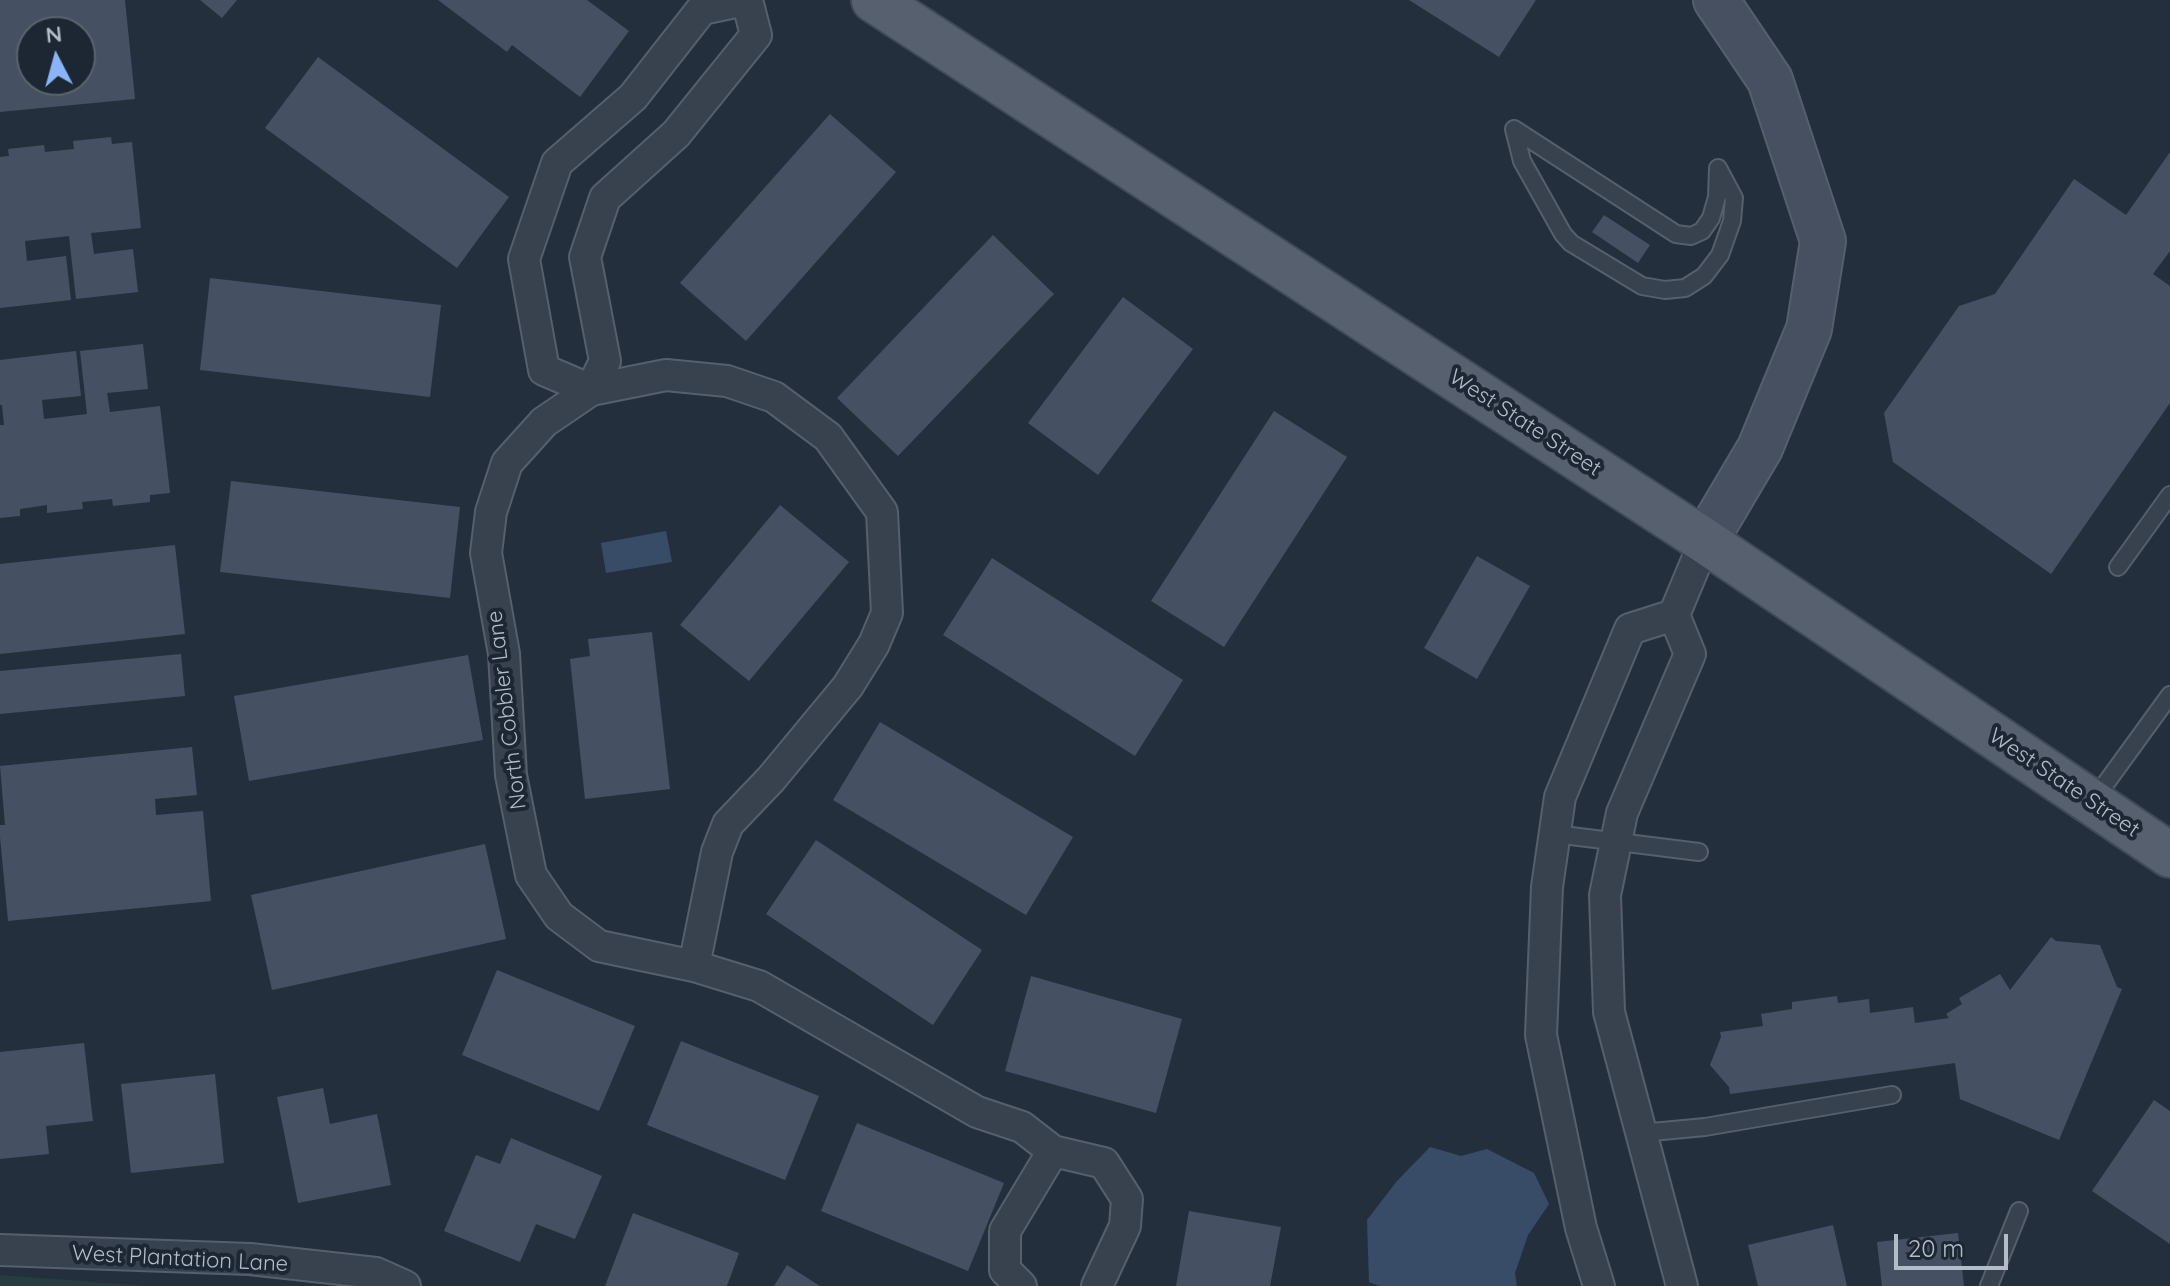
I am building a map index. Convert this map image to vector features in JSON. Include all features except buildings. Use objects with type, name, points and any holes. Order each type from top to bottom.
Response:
[{"type":"main road","name":"West State Street","points":[[874,0],[1705,541],[2170,855]]},
{"type":"street","points":[[746,0],[756,35],[676,134],[605,198],[585,257],[605,361],[591,390],[544,370],[524,259],[557,163],[633,97],[702,9],[746,0]]},
{"type":"street","points":[[1682,1286],[1609,1012],[1605,895],[1622,813],[1690,654],[1674,615],[1705,541],[1760,448],[1809,329],[1823,241],[1770,80],[1716,0]]},
{"type":"street","name":"North Cobbler Lane","points":[[694,966],[717,852],[728,824],[771,779],[838,698],[874,644],[887,613],[882,512],[828,437],[774,397],[727,381],[666,375],[591,390],[544,422],[507,463],[491,512],[486,553],[504,654],[511,775],[531,875],[559,916],[599,946],[694,966],[759,986],[977,1112],[1022,1127],[1053,1151],[1104,1163],[1127,1199],[1125,1226],[1097,1286]]},
{"type":"street","points":[[1599,1286],[1581,1228],[1541,1035],[1547,887],[1560,797],[1630,629],[1674,615]]},
{"type":"street","points":[[1021,1286],[1005,1270],[1005,1231],[1053,1151]]},
{"type":"street","name":"West Plantation Lane","points":[[0,1250],[250,1259],[376,1273],[405,1286]]},
{"type":"lane","points":[[1514,129],[1676,234],[1691,236],[1702,231],[1711,218],[1717,197],[1718,168],[1734,198],[1732,221],[1720,255],[1704,276],[1695,282],[1685,288],[1665,290],[1642,286],[1571,243],[1522,161],[1514,129]]},
{"type":"lane","points":[[2118,567],[2170,495]]},
{"type":"lane","points":[[2092,802],[2170,695]]},
{"type":"lane","points":[[1555,834],[1699,852]]},
{"type":"lane","points":[[1641,1133],[1705,1127],[1892,1095]]},
{"type":"lane","points":[[1989,1286],[2019,1211]]},
{"type":"green space","points":[[0,1275],[148,1286],[0,1286]]},
{"type":"water","points":[[666,531],[672,562],[606,573],[601,543]]},
{"type":"water","points":[[1430,1147],[1461,1156],[1487,1149],[1534,1173],[1549,1204],[1528,1235],[1515,1273],[1517,1286],[1380,1286],[1369,1282],[1367,1220],[1397,1181]]}]
